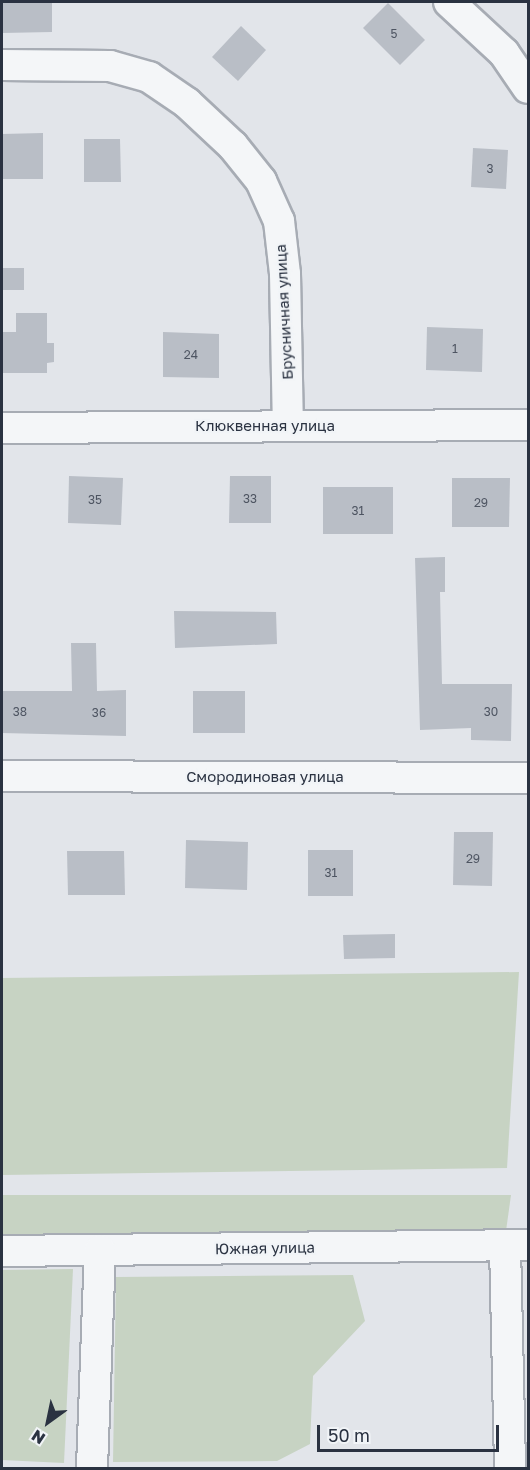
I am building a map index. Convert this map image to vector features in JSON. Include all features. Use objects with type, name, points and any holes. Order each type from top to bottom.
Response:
[{"type":"street","points":[[449,2],[504,53],[528,88]]},
{"type":"street","name":"Брусничная улица","points":[[2,65],[110,66],[149,77],[187,103],[233,146],[261,181],[279,221],[285,274],[288,426]]},
{"type":"street","name":"Клюквенная улица","points":[[2,428],[528,425]]},
{"type":"street","name":"Смородиновая улица","points":[[2,776],[528,778]]},
{"type":"street","points":[[510,1468],[517,1245]]},
{"type":"street","name":"Южная улица","points":[[2,1251],[517,1245]]},
{"type":"street","points":[[92,1468],[100,1250]]},
{"type":"green space","points":[[519,972],[507,1168],[2,1175],[2,978]]},
{"type":"green space","points":[[2,1195],[511,1195],[506,1231],[2,1235]]},
{"type":"green space","points":[[73,1269],[64,1463],[2,1460],[2,1270]]},
{"type":"green space","points":[[353,1275],[365,1321],[313,1376],[310,1444],[277,1461],[113,1462],[116,1277]]},
{"type":"building","points":[[2,2],[52,2],[52,32],[2,33]]},
{"type":"building","points":[[388,3],[425,40],[400,65],[363,28]]},
{"type":"building","points":[[241,26],[266,50],[238,81],[212,57]]},
{"type":"building","points":[[43,133],[43,179],[2,179],[2,134]]},
{"type":"building","points":[[84,139],[120,139],[121,182],[84,182]]},
{"type":"building","points":[[473,148],[508,150],[506,189],[471,187]]},
{"type":"building","points":[[2,268],[24,268],[24,290],[2,290]]},
{"type":"building","points":[[16,313],[47,313],[47,343],[54,343],[54,362],[47,363],[47,373],[2,373],[2,332],[16,332]]},
{"type":"building","points":[[427,327],[483,329],[482,372],[426,370]]},
{"type":"building","points":[[163,332],[219,334],[219,378],[163,377]]},
{"type":"building","points":[[69,476],[123,478],[121,525],[68,523]]},
{"type":"building","points":[[230,476],[271,476],[271,523],[229,523]]},
{"type":"building","points":[[452,478],[510,478],[509,527],[452,527]]},
{"type":"building","points":[[323,487],[393,487],[393,534],[323,534]]},
{"type":"building","points":[[445,557],[445,592],[440,592],[442,684],[512,684],[511,741],[471,740],[471,728],[420,730],[415,558]]},
{"type":"building","points":[[174,611],[276,612],[277,644],[175,648]]},
{"type":"building","points":[[71,643],[96,643],[97,691],[126,690],[126,736],[2,733],[2,691],[72,691]]},
{"type":"building","points":[[193,691],[245,691],[245,733],[193,733]]},
{"type":"building","points":[[454,832],[493,832],[492,886],[453,885]]},
{"type":"building","points":[[186,840],[248,842],[247,890],[185,888]]},
{"type":"building","points":[[308,850],[353,850],[353,896],[308,896]]},
{"type":"building","points":[[67,851],[124,851],[125,895],[68,895]]},
{"type":"building","points":[[395,934],[395,958],[344,959],[343,935]]}]
